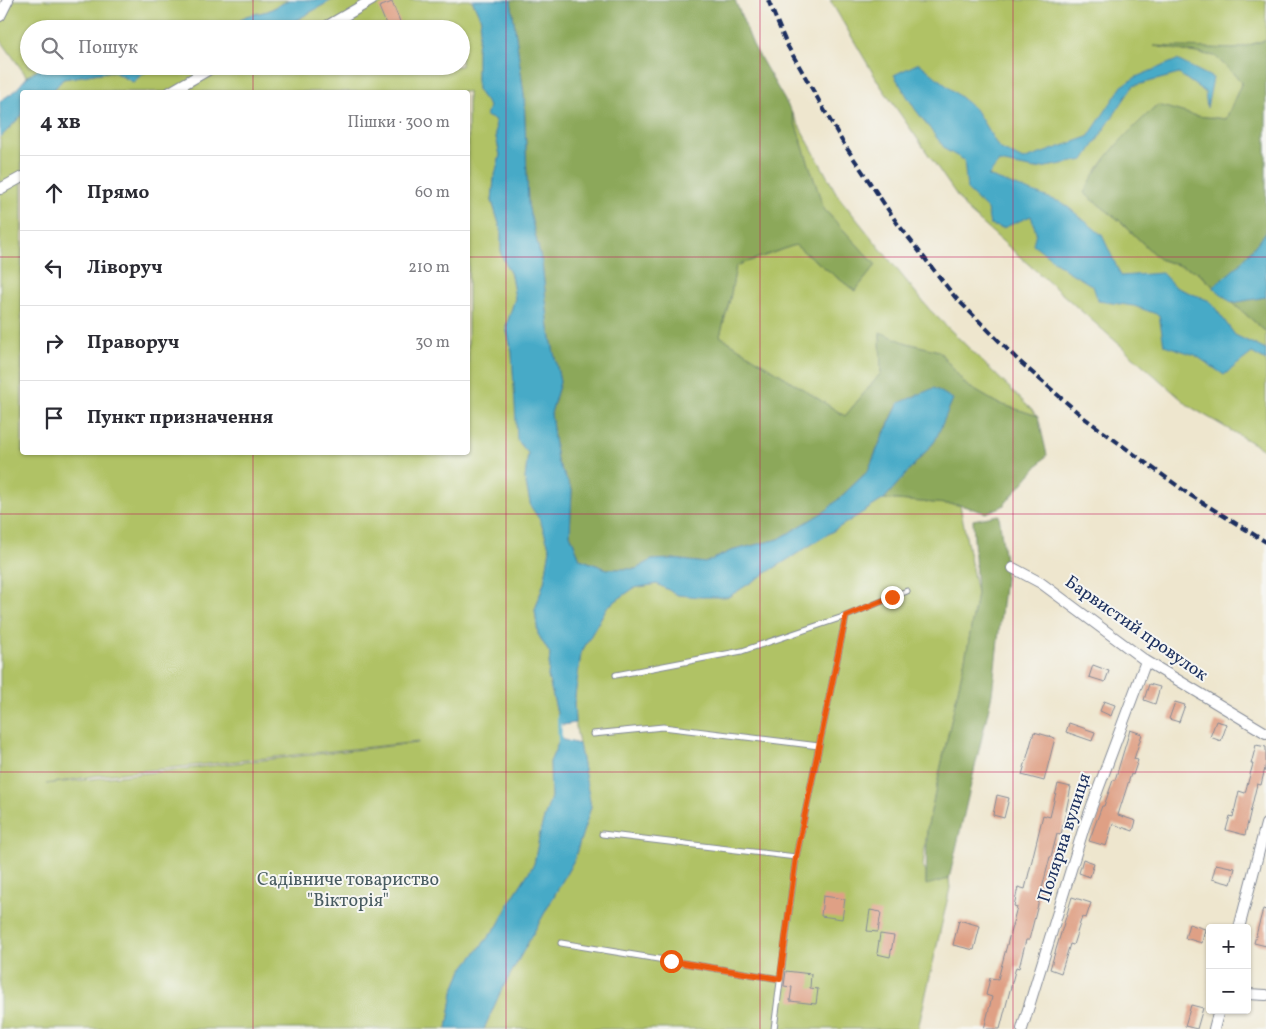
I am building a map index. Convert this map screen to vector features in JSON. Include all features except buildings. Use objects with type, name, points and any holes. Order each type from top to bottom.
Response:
[{"type":"street","points":[[0,16],[8,0]]},
{"type":"street","points":[[338,20],[372,0]]},
{"type":"street","points":[[173,90],[199,75]]},
{"type":"street","points":[[0,189],[20,178]]},
{"type":"street","name":"Барвистий провулок","points":[[1014,568],[1041,583],[1146,661],[1266,733]]},
{"type":"street","name":"Полярна вулиця","points":[[1022,1029],[1084,827],[1146,661]]},
{"type":"street","points":[[1240,924],[1266,824]]},
{"type":"street","points":[[1251,994],[1266,995]]},
{"type":"street","points":[[1214,1029],[1218,1014]]},
{"type":"lane","points":[[616,675],[742,651],[846,616],[907,591]]},
{"type":"lane","points":[[774,1029],[796,857],[846,616]]},
{"type":"lane","points":[[593,734],[663,727],[819,746]]},
{"type":"lane","points":[[602,834],[796,857]]},
{"type":"lane","points":[[561,943],[780,979]]},
{"type":"green space","points":[[8,0],[289,0],[268,11],[246,16],[241,20],[20,20],[20,67],[0,39],[0,16]]},
{"type":"green space","name":"Садівниче товариство \"Вікторія\"","points":[[332,0],[472,0],[481,19],[477,48],[477,90],[489,106],[495,120],[500,155],[494,179],[492,201],[501,230],[501,254],[511,275],[515,298],[506,327],[512,352],[514,385],[528,453],[525,479],[531,507],[540,520],[550,549],[545,579],[535,610],[538,634],[550,654],[548,676],[559,721],[560,739],[550,762],[551,797],[541,828],[534,864],[511,900],[498,925],[462,970],[453,992],[447,1029],[0,1029],[0,138],[20,117],[20,455],[470,455],[470,90],[54,90],[63,79],[88,75],[120,75],[133,82],[140,76],[470,75],[470,20],[297,20]],"holes":[[[418,742],[418,743],[46,784],[94,776]]]},
{"type":"green space","points":[[511,0],[735,0],[753,45],[791,111],[824,209],[876,265],[855,291],[795,245],[736,266],[730,299],[720,336],[845,416],[881,373],[880,332],[907,343],[939,351],[966,385],[997,403],[1038,416],[1047,455],[1003,506],[986,513],[960,505],[884,499],[935,441],[899,403],[868,471],[827,510],[779,539],[731,551],[705,563],[673,559],[652,560],[636,569],[607,569],[580,559],[570,534],[572,489],[557,461],[551,413],[560,382],[549,329],[542,263],[528,205],[524,95]]},
{"type":"green space","points":[[830,0],[1266,0],[1266,40],[1236,49],[1160,47],[1215,56],[1242,82],[1226,119],[1196,116],[1157,105],[1084,193],[1120,221],[1159,259],[1196,271],[1266,332],[1266,451],[1189,406],[967,210],[880,85]]},
{"type":"green space","points":[[1266,40],[1266,332],[1196,271],[1159,259],[1120,221],[1084,193],[1099,168],[1116,146],[1158,105],[1196,116],[1226,119],[1242,82],[1215,56],[1154,46],[1236,49]]},
{"type":"green space","points":[[791,111],[838,196],[929,309],[1038,416],[997,403],[966,385],[939,351],[907,343],[880,333],[881,373],[845,416],[720,336],[730,299],[736,266],[795,245],[855,291],[876,265],[824,209]]},
{"type":"green space","points":[[884,499],[960,505],[977,594],[968,645],[927,829],[923,867],[926,872],[926,884],[949,879],[950,888],[918,1029],[484,1029],[500,993],[574,860],[591,807],[575,723],[574,703],[581,653],[607,607],[634,588],[657,584],[678,595],[728,597]]},
{"type":"green space","points":[[999,515],[1006,569],[992,694],[949,879],[926,885],[927,829],[968,645],[977,594],[973,520]]},
{"type":"water","points":[[289,0],[332,0],[297,20],[241,20],[246,16],[268,11]]},
{"type":"water","points":[[472,0],[511,0],[524,95],[528,205],[542,263],[549,329],[560,382],[551,413],[557,461],[572,490],[570,534],[580,559],[607,569],[636,569],[652,560],[673,559],[705,563],[731,551],[779,539],[827,510],[868,471],[899,403],[934,388],[953,399],[935,441],[884,499],[728,597],[678,595],[657,584],[634,588],[607,607],[581,653],[574,703],[575,723],[563,725],[559,721],[548,676],[550,654],[538,634],[535,610],[545,579],[550,549],[540,520],[531,507],[525,479],[528,453],[517,440],[512,352],[506,327],[515,298],[511,275],[501,254],[501,230],[492,201],[494,179],[500,155],[495,120],[486,116],[489,106],[477,90],[477,48],[481,19]]},
{"type":"water","points":[[1177,60],[1213,78],[1207,108],[1205,92],[1179,74],[1133,86],[1084,160],[1035,169],[999,162],[988,176],[1063,203],[1102,235],[1121,276],[1162,273],[1175,287],[1210,301],[1235,335],[1266,350],[1266,361],[1252,353],[1224,375],[1195,355],[1164,345],[1159,315],[1134,306],[1098,301],[1093,286],[1066,270],[1033,244],[1036,232],[1031,216],[1003,228],[990,225],[987,209],[967,190],[964,160],[946,150],[915,109],[894,75],[919,63],[975,109],[999,148],[1023,160],[1088,137],[1122,86],[1136,77]]},
{"type":"water","points":[[30,75],[88,75],[63,79],[54,90],[20,90],[20,117],[0,138],[0,101],[15,91]]},
{"type":"water","points":[[120,75],[142,75],[133,82]]},
{"type":"water","points":[[1266,232],[1266,297],[1232,303],[1213,287],[1239,265]]},
{"type":"water","points":[[560,739],[579,744],[591,807],[574,860],[500,993],[484,1029],[447,1029],[453,992],[462,970],[498,925],[511,900],[534,864],[541,828],[551,797],[550,762]]},
{"type":"waterway","points":[[559,716],[560,744]]},
{"type":"railway","points":[[768,0],[787,45],[842,141],[897,223],[955,297],[1019,361],[1083,417],[1190,495],[1266,542]]},
{"type":"route","points":[[671,961],[780,979],[796,857],[846,616],[892,597]]}]
